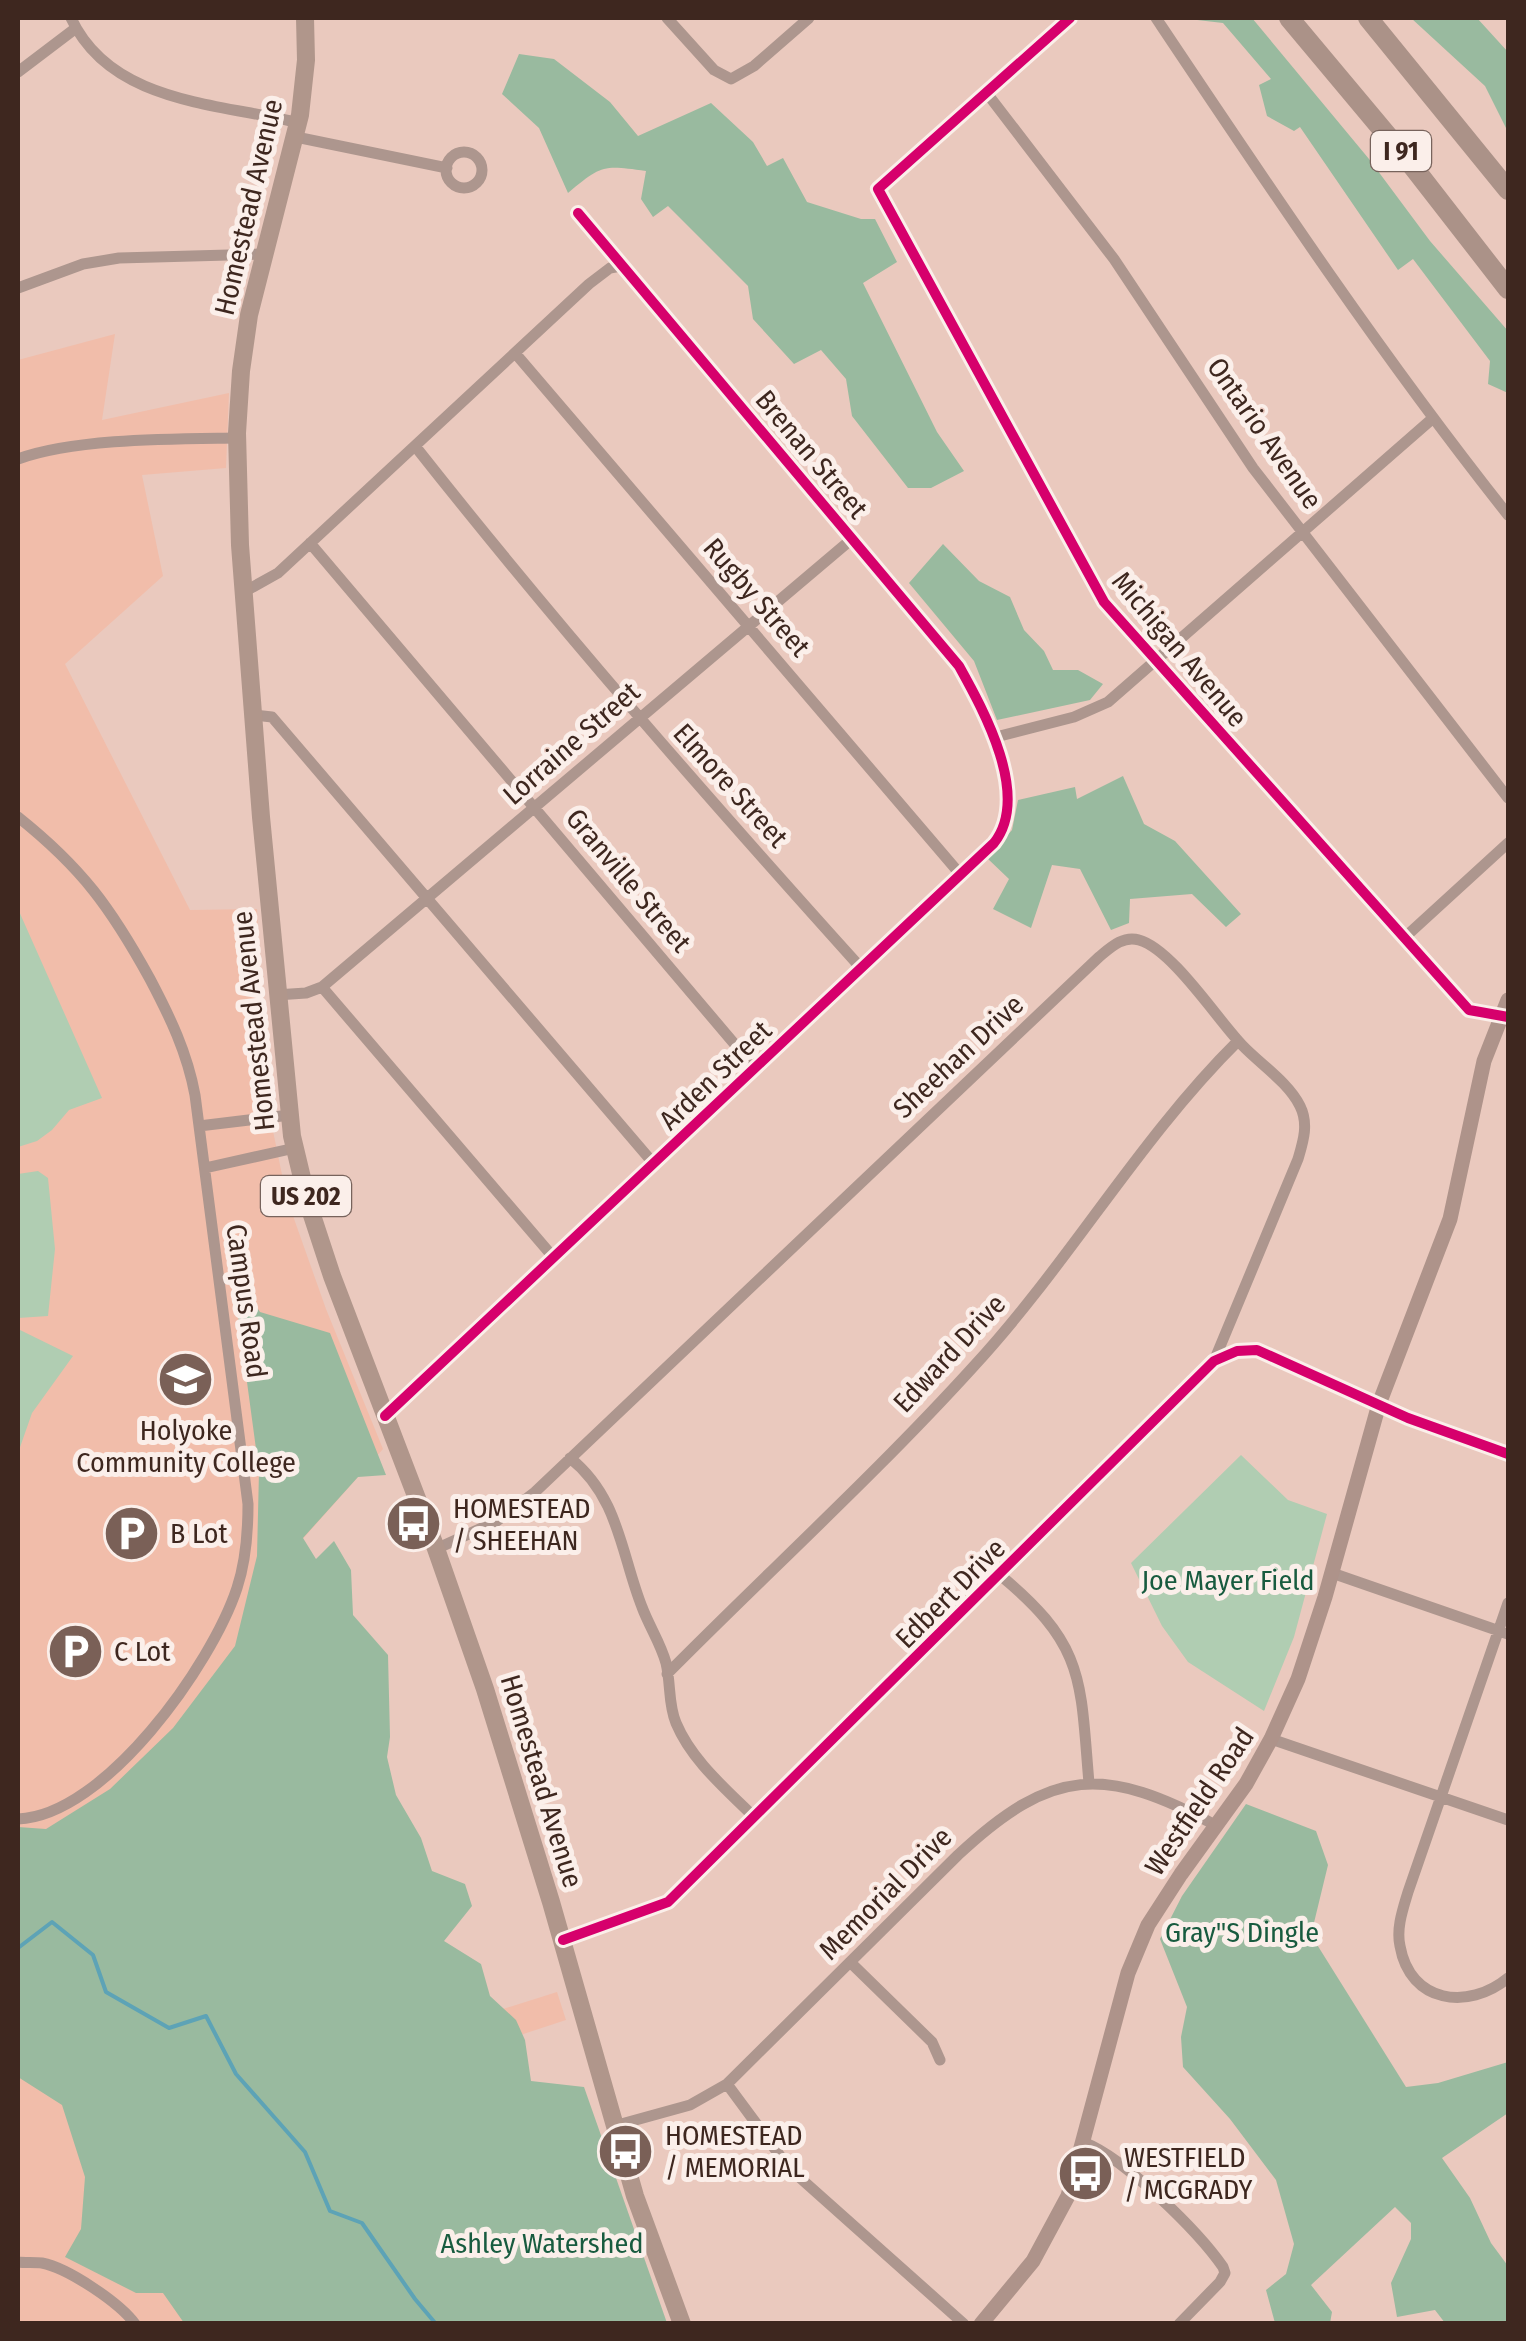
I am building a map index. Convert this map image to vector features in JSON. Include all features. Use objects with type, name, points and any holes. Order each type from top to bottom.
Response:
[{"type":"highway","name":"I 91","points":[[1290,18],[1407,158],[1508,288]]},
{"type":"highway","name":"I 91","points":[[1368,18],[1508,190]]},
{"type":"main road","name":"Homestead Avenue","points":[[304,18],[306,60],[297,130],[244,343],[237,438],[244,592],[276,995],[295,1148],[319,1237],[436,1549],[496,1724],[614,2126],[645,2226],[682,2324]]},
{"type":"main road","name":"Westfield Road","points":[[981,2324],[1043,2246],[1068,2196],[1114,2023],[1141,1941],[1169,1890],[1217,1826],[1271,1739],[1308,1652],[1380,1404],[1450,1218],[1478,1085],[1506,1010]]},
{"type":"street","points":[[667,18],[714,70],[731,79],[754,66],[809,18]]},
{"type":"street","points":[[986,92],[1070,18]]},
{"type":"street","points":[[1156,18],[1346,302],[1508,515]]},
{"type":"street","points":[[18,72],[74,23],[108,63],[153,91],[446,168]]},
{"type":"street","name":"Michigan Avenue","points":[[986,92],[878,189],[1104,602],[1470,1010],[1506,1010]]},
{"type":"street","name":"Ontario Avenue","points":[[986,92],[1114,259],[1254,468],[1508,798]]},
{"type":"street","name":"Brenan Street","points":[[578,213],[959,666],[992,738]]},
{"type":"street","points":[[18,288],[84,264],[119,258],[264,254]]},
{"type":"street","points":[[244,592],[278,573],[598,275],[621,266]]},
{"type":"street","name":"Rugby Street","points":[[515,353],[960,874]]},
{"type":"street","points":[[992,738],[1094,709],[1115,696],[1432,418]]},
{"type":"street","points":[[18,460],[120,443],[237,438]]},
{"type":"street","name":"Elmore Street","points":[[416,446],[505,560],[638,718],[861,968]]},
{"type":"street","name":"Lorraine Street","points":[[322,987],[853,538]]},
{"type":"street","name":"Granville Street","points":[[310,544],[754,1067]]},
{"type":"street","points":[[254,715],[272,717],[654,1164]]},
{"type":"street","name":"Arden Street","points":[[385,1416],[994,843],[1006,823],[1008,789],[992,738]]},
{"type":"street","name":"Campus Road","points":[[18,817],[84,876],[125,933],[183,1046],[199,1126],[248,1504],[246,1548],[237,1588],[206,1658],[186,1688],[153,1728],[84,1791],[47,1812],[18,1819]]},
{"type":"street","points":[[1403,939],[1508,843]]},
{"type":"street","name":"Sheehan Drive","points":[[436,1549],[506,1515],[1112,946],[1126,940],[1138,940],[1162,954],[1238,1042],[1294,1097],[1303,1113],[1304,1137],[1214,1361]]},
{"type":"street","points":[[276,995],[306,994],[322,987],[554,1258]]},
{"type":"street","name":"Edward Drive","points":[[668,1674],[974,1366],[1029,1303],[1201,1078],[1238,1042]]},
{"type":"street","points":[[199,1126],[290,1116]]},
{"type":"street","points":[[204,1168],[295,1148]]},
{"type":"street","points":[[1214,1361],[1237,1352],[1257,1350],[1408,1418],[1508,1454]]},
{"type":"street","name":"Edbert Drive","points":[[562,1940],[668,1902],[1214,1361]]},
{"type":"street","points":[[570,1458],[595,1483],[618,1528],[640,1604],[659,1644],[668,1674],[671,1707],[686,1742],[754,1818]]},
{"type":"street","points":[[1332,1573],[1504,1632]]},
{"type":"street","points":[[1000,1575],[1041,1613],[1070,1655],[1083,1703],[1089,1783]]},
{"type":"street","points":[[1508,1603],[1504,1632],[1441,1798],[1402,1917],[1399,1939],[1402,1954],[1416,1978],[1448,1998],[1476,1997],[1508,1978]]},
{"type":"street","points":[[1271,1739],[1508,1820]]},
{"type":"street","name":"Memorial Drive","points":[[614,2126],[690,2104],[727,2084],[958,1855],[1003,1815],[1046,1792],[1089,1783],[1114,1783],[1147,1792],[1217,1826]]},
{"type":"street","points":[[850,1962],[932,2042],[940,2060]]},
{"type":"street","points":[[727,2084],[789,2168],[964,2324]]},
{"type":"street","points":[[1085,2143],[1114,2158],[1192,2230],[1224,2270],[1210,2295],[1179,2324]]},
{"type":"street","points":[[18,2262],[41,2263],[64,2271],[128,2313],[135,2324]]},
{"type":"shaded area","name":"Holyoke Community College","points":[[115,334],[102,420],[229,393],[226,468],[142,475],[163,576],[65,664],[190,910],[257,909],[266,1097],[287,1199],[326,1309],[383,1449],[276,1569],[446,2027],[557,1992],[566,2020],[499,2042],[356,2323],[18,2324],[18,360]]},
{"type":"green space","points":[[1180,18],[1252,18],[1369,159],[1430,241],[1508,331],[1508,393],[1488,384],[1490,361],[1413,259],[1398,270],[1300,127],[1294,131],[1267,116],[1259,85],[1271,79],[1223,23]]},
{"type":"green space","points":[[1411,18],[1477,18],[1508,52],[1508,132],[1485,86]]},
{"type":"green space","points":[[519,54],[554,59],[610,102],[638,136],[711,103],[753,142],[767,166],[783,158],[807,202],[861,219],[875,219],[897,262],[863,283],[937,432],[964,471],[931,488],[908,488],[852,416],[846,379],[821,350],[794,364],[753,319],[748,286],[668,206],[653,217],[641,199],[646,171],[603,169],[568,193],[539,128],[502,94]]},
{"type":"green space","points":[[943,544],[979,581],[1010,597],[1024,630],[1044,651],[1053,670],[1078,670],[1103,684],[1090,700],[997,720],[974,661],[909,583]]},
{"type":"green space","points":[[1123,776],[1144,824],[1175,841],[1241,914],[1226,927],[1192,894],[1130,899],[1129,923],[1111,930],[1080,869],[1052,865],[1031,928],[993,909],[1009,879],[987,858],[1012,830],[1018,800],[1075,787],[1077,799]]},
{"type":"green space","points":[[18,909],[102,1098],[69,1110],[37,1141],[18,1147]]},
{"type":"green space","points":[[38,1171],[48,1178],[55,1249],[48,1316],[18,1318],[18,1174]]},
{"type":"green space","name":"Ashley Watershed","points":[[232,1271],[260,1312],[330,1333],[386,1475],[358,1477],[303,1538],[316,1559],[334,1541],[351,1570],[353,1615],[388,1655],[387,1757],[396,1795],[421,1838],[432,1871],[465,1884],[472,1906],[444,1941],[481,1964],[490,1996],[516,2020],[525,2040],[531,2081],[584,2087],[667,2323],[184,2323],[163,2293],[136,2293],[65,2257],[81,2229],[85,2177],[62,2105],[18,2077],[18,1827],[46,1829],[110,1789],[173,1728],[235,1646],[257,1556],[259,1471]]},
{"type":"green space","points":[[18,1329],[73,1356],[32,1413],[18,1453]]},
{"type":"green space","name":"Joe Mayer Field","points":[[1241,1455],[1288,1500],[1327,1514],[1294,1637],[1264,1711],[1188,1662],[1162,1626],[1131,1563]]},
{"type":"green space","name":"Gray\"S Dingle","points":[[1246,1804],[1316,1831],[1328,1865],[1311,1935],[1406,2087],[1438,2083],[1508,2062],[1508,2113],[1442,2158],[1470,2198],[1491,2243],[1508,2266],[1508,2323],[1445,2323],[1435,2310],[1397,2317],[1391,2283],[1411,2239],[1411,2223],[1395,2207],[1311,2285],[1332,2312],[1330,2323],[1275,2323],[1266,2290],[1286,2274],[1294,2244],[1276,2180],[1230,2119],[1183,2067],[1181,2037],[1187,2007],[1160,1939],[1182,1896]]},
{"type":"waterway","points":[[18,1948],[52,1922],[93,1955],[106,1992],[169,2028],[206,2016],[236,2074],[305,2152],[330,2211],[362,2223],[436,2324]]},
{"type":"cycle path","points":[[1070,18],[878,189],[1104,602],[1469,1010],[1508,1017]]},
{"type":"cycle path","points":[[385,1416],[994,843],[1004,824],[1008,802],[1006,778],[991,729],[959,666],[578,213]]},
{"type":"cycle path","points":[[563,1940],[668,1902],[1214,1361],[1237,1351],[1257,1350],[1408,1418],[1508,1454]]},
{"type":"place","name":"Holyoke Community College","points":[[186,1379]]},
{"type":"place","name":"HOMESTEAD / SHEEHAN","points":[[414,1524]]},
{"type":"place","name":"B Lot","points":[[131,1533]]},
{"type":"place","name":"C Lot","points":[[75,1651]]},
{"type":"place","name":"HOMESTEAD / MEMORIAL","points":[[626,2151]]},
{"type":"place","name":"WESTFIELD / MCGRADY","points":[[1085,2173]]}]
